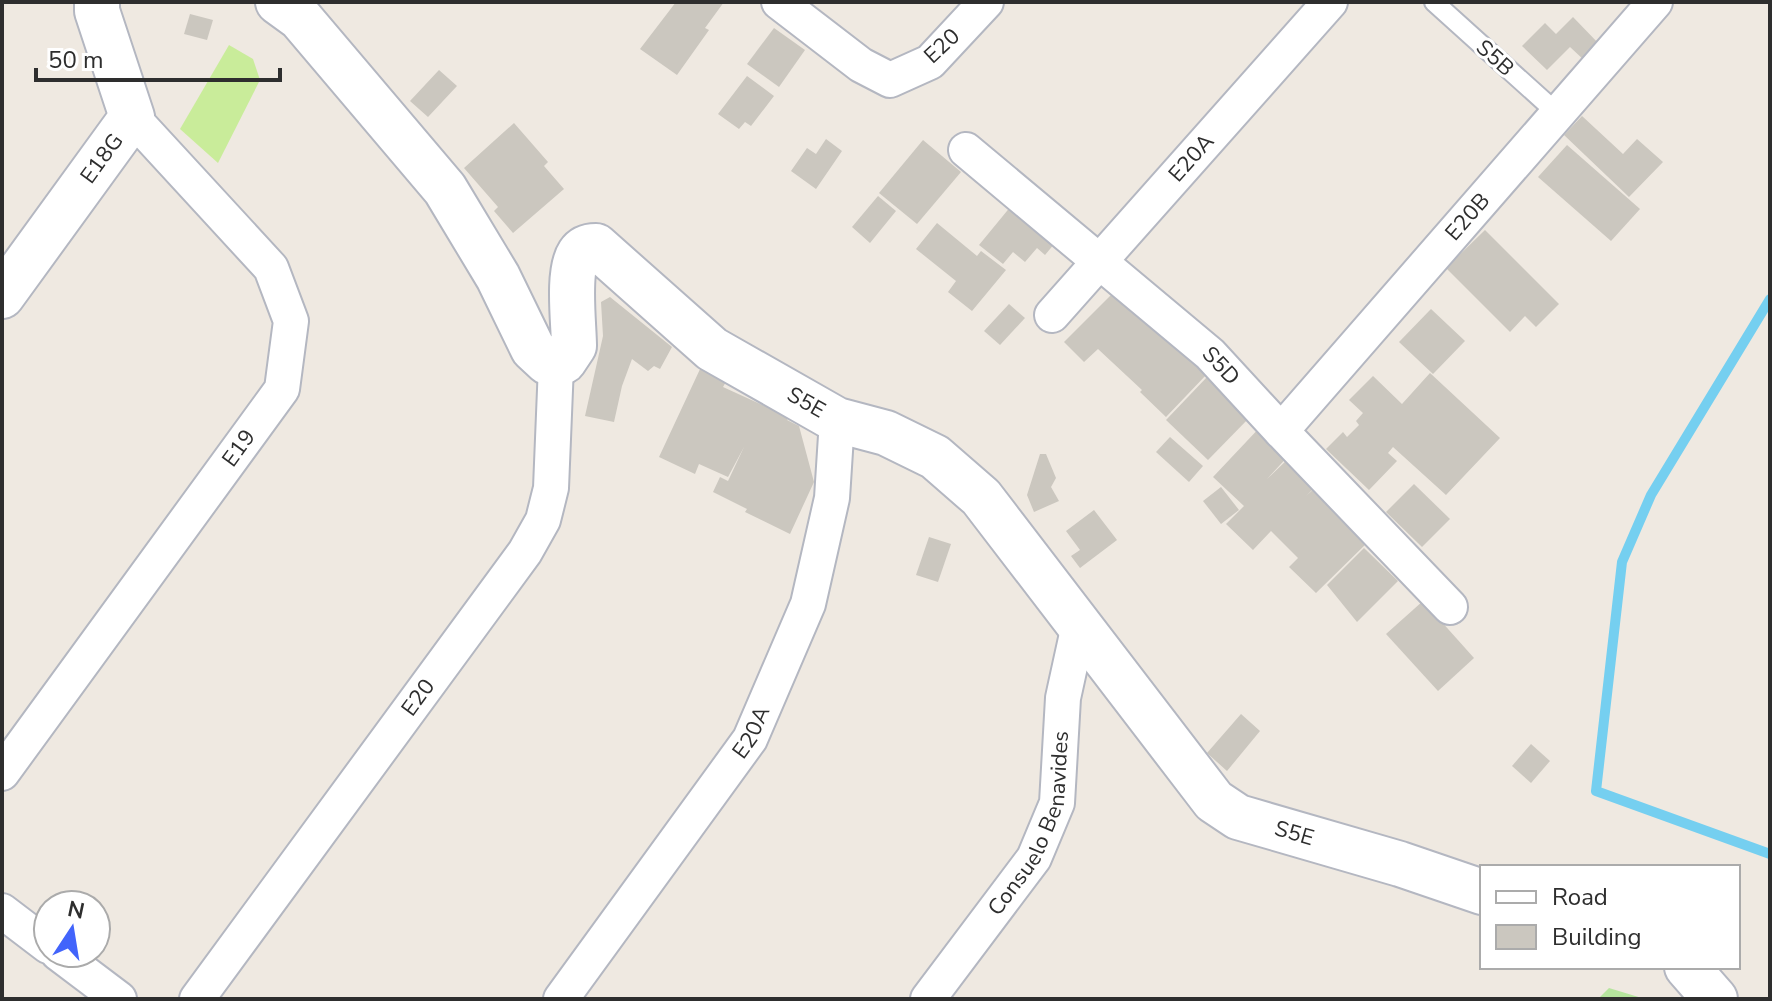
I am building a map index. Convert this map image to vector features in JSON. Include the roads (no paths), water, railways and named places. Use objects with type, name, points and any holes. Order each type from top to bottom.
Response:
[{"type":"street","points":[[278,2],[300,18],[445,189],[498,277],[533,349],[547,362],[556,365]]},
{"type":"street","name":"E20","points":[[779,2],[861,65],[890,80],[930,62],[986,2]]},
{"type":"street","name":"E20A","points":[[1052,315],[1330,2]]},
{"type":"street","name":"E20B","points":[[1281,431],[1655,2]]},
{"type":"street","name":"E18G","points":[[2,296],[132,117],[91,5]]},
{"type":"street","name":"E19","points":[[2,773],[282,389],[291,321],[271,268],[132,117]]},
{"type":"street","name":"S5D","points":[[966,150],[1210,354],[1450,607]]},
{"type":"street","name":"S5E","points":[[556,365],[564,361],[574,346],[574,270],[578,255],[590,246],[596,246],[712,349],[837,420],[886,433],[935,457],[981,497],[1214,801],[1238,817],[1400,864],[1480,891]]},
{"type":"street","name":"E20","points":[[197,999],[525,552],[543,520],[551,488],[556,365]]},
{"type":"street","name":"E20A","points":[[561,999],[750,739],[808,604],[832,498],[837,420]]},
{"type":"street","name":"Consuelo Benavides","points":[[928,999],[1034,858],[1057,803],[1063,698],[1079,625]]},
{"type":"street","points":[[2,911],[32,934]]},
{"type":"street","points":[[79,969],[119,999]]},
{"type":"street","points":[[1689,969],[1715,999]]},
{"type":"lane","name":"S5B","points":[[1434,2],[1557,113]]},
{"type":"waterway","points":[[1770,299],[1651,495],[1622,562],[1596,791],[1770,854]]}]
